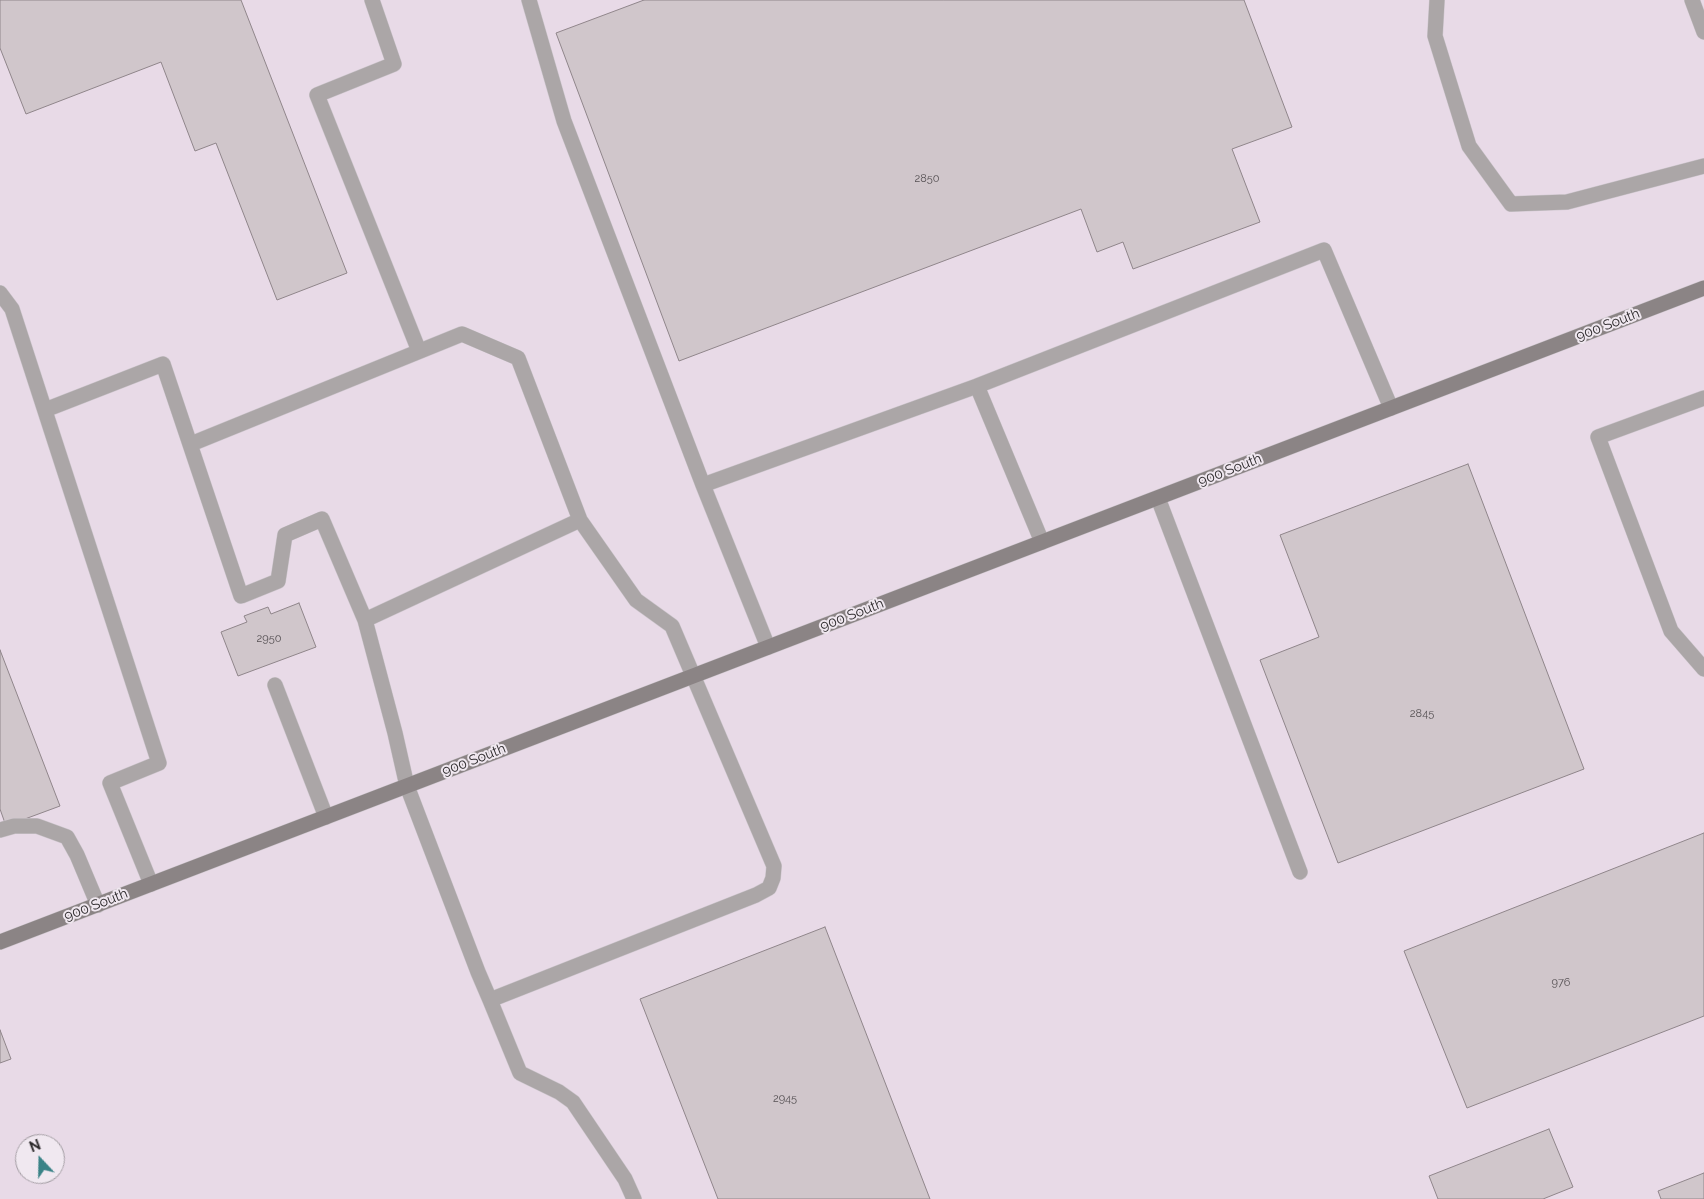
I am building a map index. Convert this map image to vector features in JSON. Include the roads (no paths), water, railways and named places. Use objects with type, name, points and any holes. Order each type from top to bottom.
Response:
[{"type":"street","name":"900 South","points":[[0,942],[1704,288]]},
{"type":"lane","points":[[372,0],[394,64],[317,95],[419,351]]},
{"type":"lane","points":[[529,0],[564,121],[703,485],[768,647]]},
{"type":"lane","points":[[1436,0],[1435,36],[1469,146],[1511,204],[1567,202],[1704,166]]},
{"type":"lane","points":[[1692,0],[1704,32]]},
{"type":"lane","points":[[703,485],[977,386],[1324,250],[1391,408]]},
{"type":"lane","points":[[0,292],[12,309],[159,763],[110,783],[151,884]]},
{"type":"lane","points":[[191,444],[462,334],[518,358],[580,520],[636,600],[672,626],[774,866],[773,878],[769,888],[756,895],[490,1000]]},
{"type":"lane","points":[[45,410],[163,364],[241,596],[278,580],[285,535],[322,519],[365,620],[407,786],[520,1073],[559,1092],[573,1102],[625,1179],[634,1199]]},
{"type":"lane","points":[[977,386],[1042,542]]},
{"type":"lane","points":[[1704,398],[1598,437],[1671,631],[1704,669]]},
{"type":"lane","points":[[1158,498],[1300,872]]},
{"type":"lane","points":[[365,620],[580,520]]},
{"type":"lane","points":[[274,685],[326,817]]},
{"type":"lane","points":[[0,830],[14,826],[37,826],[67,837],[78,856],[98,904]]}]
